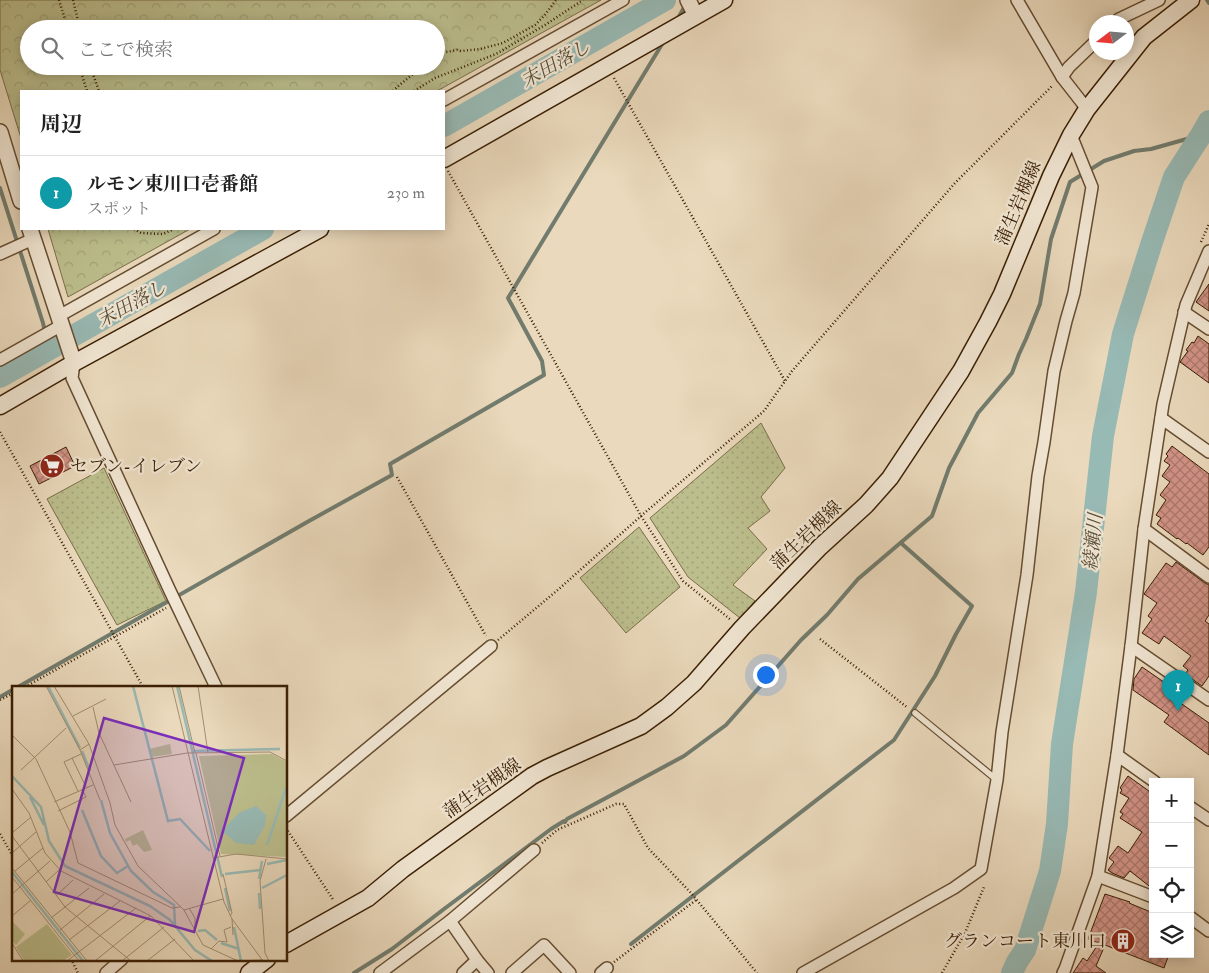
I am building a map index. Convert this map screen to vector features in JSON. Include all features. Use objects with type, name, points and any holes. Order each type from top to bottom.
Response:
[{"type":"main road","points":[[446,165],[608,66],[724,0]]},
{"type":"main road","name":"蒲生岩槻線","points":[[288,943],[368,898],[403,869],[532,776],[641,726],[667,707],[694,683],[742,628],[820,547],[866,505],[890,478],[960,371],[988,322],[1002,294],[1050,176],[1086,109],[1144,37],[1191,0]]},
{"type":"main road","points":[[0,406],[318,230]]},
{"type":"main road","points":[[249,973],[266,960]]},
{"type":"street","points":[[445,99],[623,0]]},
{"type":"street","points":[[688,0],[696,16]]},
{"type":"street","points":[[1017,0],[1062,77],[1086,109]]},
{"type":"street","points":[[1129,15],[1159,0]]},
{"type":"street","points":[[1062,77],[1069,67],[1089,48]]},
{"type":"street","points":[[0,132],[20,197]]},
{"type":"street","points":[[803,973],[954,888],[981,869],[997,780],[1002,732],[1027,575],[1038,476],[1054,371],[1074,293],[1092,187],[1071,135]]},
{"type":"street","points":[[0,360],[60,320],[212,230]]},
{"type":"street","points":[[0,254],[32,234],[74,364],[72,378],[216,686]]},
{"type":"street","points":[[1063,973],[1098,876],[1117,755],[1144,530],[1163,404],[1186,304],[1209,251]]},
{"type":"street","points":[[1184,312],[1209,329]]},
{"type":"street","points":[[1161,418],[1209,452]]},
{"type":"street","points":[[1144,530],[1209,577]]},
{"type":"street","points":[[288,814],[491,646]]},
{"type":"street","points":[[1131,646],[1209,700]]},
{"type":"street","points":[[1117,755],[1149,778]]},
{"type":"street","points":[[1194,810],[1209,820]]},
{"type":"street","points":[[380,973],[450,921],[534,850]]},
{"type":"street","points":[[1098,876],[1149,895]]},
{"type":"street","points":[[1194,919],[1209,931]]},
{"type":"street","points":[[450,921],[488,973]]},
{"type":"street","points":[[512,973],[544,945],[570,973]]},
{"type":"street","points":[[106,973],[121,960]]},
{"type":"street","points":[[463,973],[477,960]]},
{"type":"lane","points":[[916,713],[997,780]]},
{"type":"path","points":[[59,0],[65,20]]},
{"type":"path","points":[[73,0],[78,20]]},
{"type":"path","points":[[445,52],[480,49],[503,43],[535,25],[556,0]]},
{"type":"path","points":[[445,74],[496,54],[583,0]]},
{"type":"path","points":[[608,66],[785,382]]},
{"type":"path","points":[[82,75],[87,90]]},
{"type":"path","points":[[93,75],[99,90]]},
{"type":"path","points":[[393,90],[413,75]]},
{"type":"path","points":[[416,90],[444,75]]},
{"type":"path","points":[[397,477],[491,646],[764,411],[792,371],[955,183],[1062,77]]},
{"type":"path","points":[[446,165],[641,516],[682,580],[742,628]]},
{"type":"path","points":[[136,230],[141,233],[163,234],[172,230]]},
{"type":"path","points":[[0,432],[142,686]]},
{"type":"path","points":[[27,686],[115,636],[173,598]]},
{"type":"path","points":[[820,639],[916,713]]},
{"type":"path","points":[[0,700],[12,694]]},
{"type":"path","points":[[534,850],[557,830],[616,804],[624,804],[648,848],[696,900],[757,973]]},
{"type":"path","points":[[288,831],[342,912]]},
{"type":"path","points":[[0,834],[12,855]]},
{"type":"path","points":[[942,973],[965,933],[984,887]]},
{"type":"path","points":[[604,970],[696,900]]},
{"type":"path","points":[[72,960],[78,973]]},
{"type":"green space","points":[[0,0],[601,0],[439,90],[20,90],[20,135],[0,70]]},
{"type":"green space","points":[[48,230],[188,230],[68,297]]},
{"type":"green space","points":[[761,423],[785,468],[761,497],[770,511],[748,528],[767,549],[733,585],[755,601],[740,618],[688,577],[650,518]]},
{"type":"green space","points":[[104,468],[166,601],[117,625],[47,499]]},
{"type":"green space","points":[[639,527],[680,587],[626,633],[580,578]]},
{"type":"building","points":[[1209,284],[1209,311],[1196,302]]},
{"type":"building","points":[[1198,336],[1209,344],[1209,383],[1180,362],[1188,351],[1186,350],[1192,342],[1194,343]]},
{"type":"building","points":[[1172,446],[1209,474],[1209,547],[1203,555],[1157,524],[1161,518],[1156,515],[1166,500],[1160,495],[1170,482],[1162,476],[1170,465],[1164,461],[1168,456],[1166,454]]},
{"type":"building","name":"セブン-イレブン","points":[[66,447],[75,466],[39,484],[30,466]]},
{"type":"building","points":[[1176,562],[1209,585],[1209,615],[1205,621],[1209,624],[1209,676],[1202,686],[1185,674],[1188,670],[1183,666],[1191,656],[1164,636],[1159,644],[1142,633],[1152,619],[1148,616],[1157,603],[1144,594],[1166,563],[1172,567]]},
{"type":"building","points":[[1142,667],[1174,689],[1176,686],[1184,692],[1179,702],[1209,723],[1209,755],[1164,722],[1169,715],[1133,690],[1134,679]]},
{"type":"building","points":[[1128,776],[1149,791],[1149,886],[1130,871],[1124,878],[1108,870],[1114,862],[1109,858],[1118,846],[1128,853],[1142,832],[1120,818],[1123,814],[1120,812],[1129,798],[1120,793],[1122,790],[1120,788]]},
{"type":"building","points":[[1105,894],[1130,902],[1149,911],[1149,958],[1168,958],[1164,968],[1105,945],[1096,966],[1106,973],[1073,973],[1083,958],[1087,961],[1099,943],[1088,939]]},
{"type":"waterway","name":"末田落し","points":[[445,125],[665,0]]},
{"type":"waterway","points":[[677,20],[686,4]]},
{"type":"waterway","points":[[20,686],[392,475],[390,464],[544,375],[542,361],[508,298],[664,41]]},
{"type":"waterway","name":"綾瀬川","points":[[1012,973],[1025,950],[1050,871],[1057,824],[1062,744],[1086,592],[1103,436],[1123,334],[1174,177],[1209,121]]},
{"type":"waterway","points":[[354,973],[392,949],[551,829],[684,756],[726,725],[858,579],[932,516],[949,468],[978,413],[1012,373],[1040,304],[1051,239],[1070,182],[1104,161],[1134,151],[1151,149],[1201,135]]},
{"type":"waterway","points":[[0,188],[43,323],[49,349]]},
{"type":"waterway","name":"末田落し","points":[[0,377],[261,230]]},
{"type":"waterway","points":[[631,944],[894,740],[935,676],[972,606],[901,543]]},
{"type":"waterway","points":[[0,697],[12,690]]},
{"type":"place","name":"セブン-イレブン","points":[[52,466]]},
{"type":"place","name":"ルモン東川口壱番館","points":[[1178,711]]},
{"type":"place","name":"グランコート東川口","points":[[1123,941]]}]
